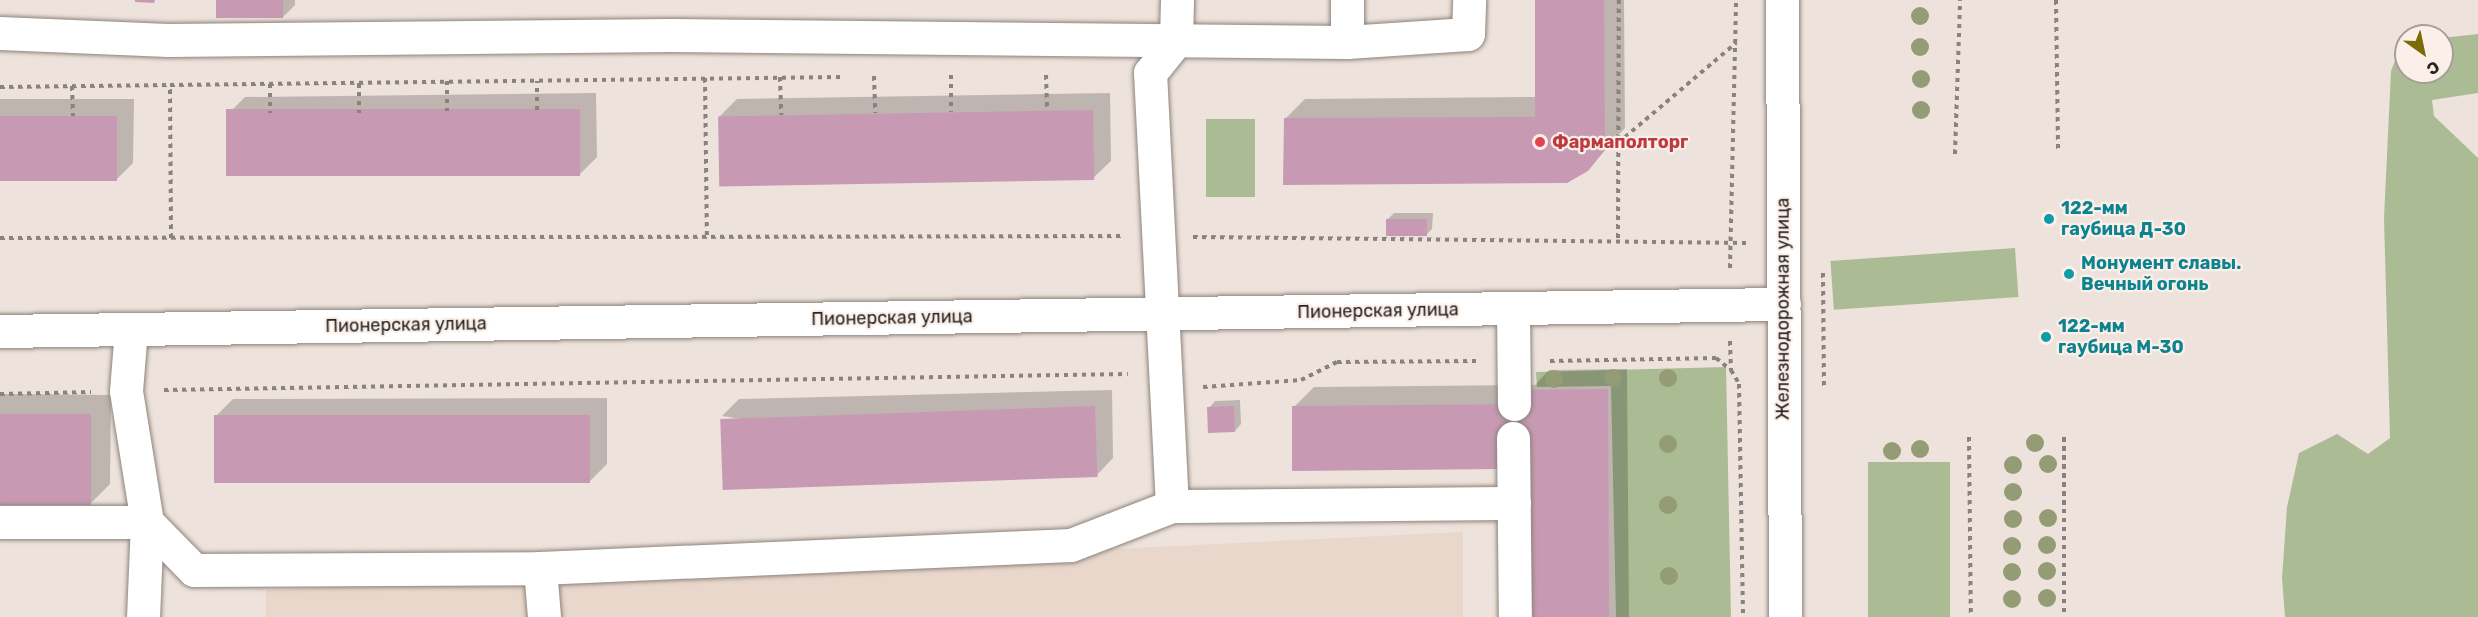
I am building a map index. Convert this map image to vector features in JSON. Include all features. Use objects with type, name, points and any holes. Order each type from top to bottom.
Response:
[{"type":"street","points":[[1172,506],[1168,373],[1150,73],[1176,40],[1177,0]]},
{"type":"street","points":[[1347,0],[1347,42]]},
{"type":"street","points":[[0,33],[168,40],[671,35],[1347,42],[1468,34],[1469,0]]},
{"type":"street","name":"Железнодорожная улица","points":[[1782,0],[1785,617]]},
{"type":"street","name":"Пионерская улица","points":[[0,331],[1784,304]]},
{"type":"street","points":[[1513,309],[1514,405]]},
{"type":"street","points":[[130,329],[126,391],[147,522],[143,617]]},
{"type":"street","points":[[1513,438],[1515,617]]},
{"type":"street","points":[[0,522],[147,522],[194,570],[540,568],[1071,545],[1172,506],[1514,503]]},
{"type":"street","points":[[540,568],[544,617]]},
{"type":"path","points":[[1617,238],[1619,0]]},
{"type":"path","points":[[1731,370],[1728,306],[1732,243],[1736,0]]},
{"type":"path","points":[[1955,154],[1960,0]]},
{"type":"path","points":[[2056,0],[2058,151]]},
{"type":"path","points":[[1618,143],[1737,43]]},
{"type":"path","points":[[1034,74],[1058,74]]},
{"type":"path","points":[[1046,74],[1047,111]]},
{"type":"path","points":[[940,75],[963,75]]},
{"type":"path","points":[[951,75],[951,112]]},
{"type":"path","points":[[0,87],[851,76]]},
{"type":"path","points":[[863,76],[885,76]]},
{"type":"path","points":[[874,76],[875,113]]},
{"type":"path","points":[[780,77],[781,115]]},
{"type":"path","points":[[705,78],[707,237]]},
{"type":"path","points":[[447,81],[447,111]]},
{"type":"path","points":[[537,81],[537,110]]},
{"type":"path","points":[[359,82],[359,113]]},
{"type":"path","points":[[270,84],[270,113]]},
{"type":"path","points":[[170,85],[171,238]]},
{"type":"path","points":[[72,86],[73,116]]},
{"type":"path","points":[[0,238],[1158,236],[1617,238],[1732,243]]},
{"type":"path","points":[[0,394],[1168,373],[1190,388],[1301,380],[1337,362],[1716,358],[1731,370],[1739,384],[1743,617]]},
{"type":"path","points":[[2064,437],[2064,617]]},
{"type":"path","points":[[1968,438],[1971,617]]},
{"type":"shaded area","points":[[1463,532],[1463,617],[266,617],[266,590]]},
{"type":"green space","points":[[2478,34],[2478,93],[2432,100],[2434,116],[2478,158],[2478,617],[2285,617],[2282,578],[2287,507],[2299,453],[2337,434],[2368,454],[2390,438],[2384,218],[2391,71],[2394,63],[2394,84],[2454,84],[2454,37]]},
{"type":"green space","points":[[1206,119],[1255,119],[1255,197],[1206,197]]},
{"type":"green space","points":[[2015,248],[2018,297],[1834,310],[1830,261]]},
{"type":"green space","points":[[1726,367],[1731,617],[1616,617],[1611,386],[1537,387],[1536,372]]},
{"type":"green space","points":[[1868,462],[1950,462],[1950,617],[1868,617]]},
{"type":"building","points":[[135,0],[155,0],[154,3],[135,2]]},
{"type":"building","points":[[216,0],[283,0],[283,18],[216,18]]},
{"type":"building","points":[[1535,0],[1604,0],[1605,150],[1588,171],[1567,183],[1283,185],[1284,118],[1535,117]]},
{"type":"building","points":[[226,109],[580,109],[580,176],[226,176]]},
{"type":"building","points":[[1093,110],[1094,180],[719,187],[718,117]]},
{"type":"building","points":[[0,116],[117,116],[117,181],[0,181]]},
{"type":"building","points":[[1386,219],[1427,219],[1427,236],[1386,236]]},
{"type":"building","points":[[1608,389],[1609,617],[1529,617],[1502,469],[1292,471],[1292,406],[1527,404],[1527,390]]},
{"type":"building","points":[[1095,406],[1097,477],[723,490],[720,419]]},
{"type":"building","points":[[1234,406],[1235,432],[1208,433],[1207,407]]},
{"type":"building","points":[[0,414],[91,414],[91,505],[0,505]]},
{"type":"building","points":[[214,415],[590,415],[590,483],[214,483]]},
{"type":"place","name":"Фармаполторг","points":[[1540,142]]},
{"type":"place","name":"122-мм гаубица Д-30","points":[[2049,219]]},
{"type":"place","name":"Монумент славы. Вечный огонь","points":[[2069,274]]},
{"type":"place","name":"122-мм гаубица М-30","points":[[2046,337]]}]
